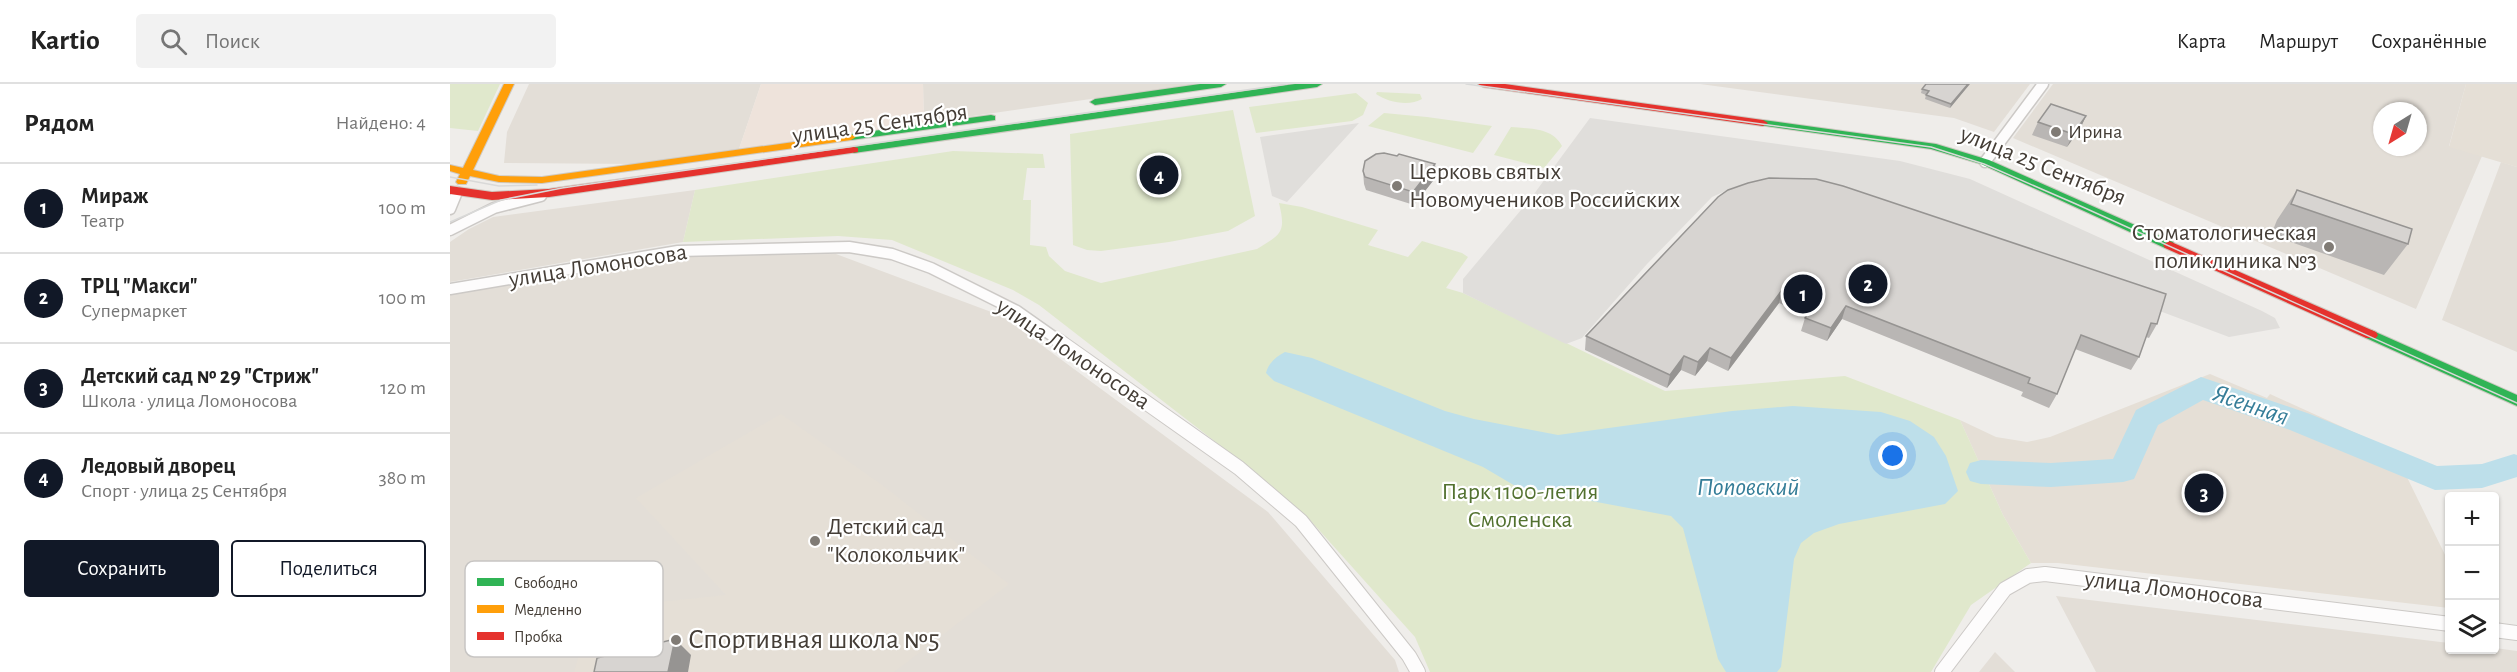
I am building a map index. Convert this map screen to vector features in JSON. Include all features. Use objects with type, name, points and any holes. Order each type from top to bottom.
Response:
[{"type":"main road","points":[[454,191],[466,172],[509,84]]},
{"type":"main road","points":[[450,168],[512,180],[561,178],[1221,84]]},
{"type":"main road","name":"улица 25 Сентября","points":[[454,191],[512,197],[563,192],[1317,84]]},
{"type":"main road","name":"улица 25 Сентября","points":[[1483,84],[1932,146],[1985,162],[2517,401]]},
{"type":"street","points":[[1985,162],[2043,84]]},
{"type":"street","points":[[450,209],[454,191]]},
{"type":"street","points":[[450,230],[467,220],[506,204],[563,192]]},
{"type":"street","name":"улица Ломоносова","points":[[450,289],[678,250],[849,247],[892,254],[931,268],[1017,311],[1239,468],[1301,521],[1409,656],[1418,672]]},
{"type":"street","name":"улица Ломоносова","points":[[1942,672],[2005,589],[2028,576],[2036,575],[2445,623]]},
{"type":"street","points":[[2499,631],[2517,633]]},
{"type":"shaded area","points":[[529,84],[761,84],[739,149],[639,164],[504,163],[507,132]]},
{"type":"shaded area","points":[[761,84],[923,84],[924,123],[739,149]]},
{"type":"shaded area","points":[[923,84],[1195,84],[924,123]]},
{"type":"shaded area","points":[[1700,84],[2030,84],[1994,132],[1954,118]]},
{"type":"shaded area","points":[[2053,84],[2466,84],[2449,146],[2482,156],[2416,309],[2013,138]]},
{"type":"shaded area","points":[[2466,84],[2517,84],[2517,167],[2449,147]]},
{"type":"shaded area","points":[[1590,118],[1900,161],[1970,179],[2262,311],[2275,318],[2280,328],[2229,337],[2157,310],[1757,181],[1712,197],[1647,264],[1582,338],[1566,344],[1463,293],[1463,279],[1531,198]]},
{"type":"shaded area","points":[[1359,123],[1287,202],[1272,196],[1260,137]]},
{"type":"shaded area","points":[[2501,162],[2517,167],[2517,352],[2442,320]]},
{"type":"shaded area","points":[[695,190],[683,242],[450,282],[450,242],[493,217]]},
{"type":"shaded area","points":[[836,254],[1002,316],[1268,512],[1395,660],[1399,672],[450,672],[450,295],[672,256]]},
{"type":"shaded area","points":[[2210,374],[2267,398],[2270,394],[2402,454],[2404,471],[2445,555],[2445,608],[2058,563],[2031,563],[2003,515],[1960,420],[1996,437],[2027,442],[2050,437]]},
{"type":"shaded area","name":"Детский сад \"Колокольчик\"","points":[[781,414],[882,485],[1009,584],[894,672],[574,672],[579,657],[663,657],[663,602],[726,595],[636,498]]},
{"type":"shaded area","points":[[2056,596],[2445,643],[2445,654],[2499,654],[2499,649],[2517,651],[2517,672],[2096,672]]},
{"type":"shaded area","points":[[1995,652],[2015,672],[1979,672]]},
{"type":"green space","points":[[450,84],[500,84],[478,131],[450,128]]},
{"type":"green space","points":[[1377,92],[1420,94],[1422,99],[1411,103],[1398,102],[1381,97],[1376,94]]},
{"type":"green space","points":[[1356,93],[1368,103],[1363,115],[1352,121],[1256,133],[1249,107]]},
{"type":"green space","points":[[1233,110],[1255,216],[1228,231],[1169,242],[1101,251],[1087,250],[1073,245],[1070,134]]},
{"type":"green space","points":[[1384,113],[1492,126],[1473,153],[1368,126]]},
{"type":"green space","points":[[1511,127],[1546,132],[1558,140],[1562,146],[1544,168],[1494,155]]},
{"type":"green space","name":"Парк 1100-летия Смоленска","points":[[953,151],[1043,154],[1045,168],[1027,168],[1023,200],[1031,200],[1030,245],[1046,247],[1049,256],[1065,271],[1101,283],[1257,249],[1272,240],[1280,231],[1282,220],[1279,203],[1302,207],[1378,230],[1368,245],[1408,257],[1422,241],[1462,253],[1468,257],[1446,288],[1463,293],[1665,391],[1845,376],[1960,420],[2003,515],[2031,563],[1971,605],[1931,672],[1430,672],[1415,637],[1310,520],[1244,464],[1039,305],[1013,290],[892,240],[838,236],[683,242],[695,190]]},
{"type":"water","name":"Поповский","points":[[1285,352],[1312,358],[1445,411],[1474,419],[1558,435],[1732,411],[1793,406],[1881,412],[1910,421],[1934,437],[1946,456],[1958,491],[1945,504],[1839,524],[1814,533],[1801,543],[1794,559],[1781,667],[1777,672],[1726,672],[1718,659],[1683,528],[1671,516],[1517,487],[1483,467],[1274,381],[1266,373],[1267,369],[1273,360]]},
{"type":"building","points":[[1926,84],[1968,84],[1951,104],[1926,95],[1929,91],[1922,89]]},
{"type":"building","points":[[2051,104],[2086,116],[2073,134],[2038,122]]},
{"type":"building","points":[[1376,154],[1397,156],[1399,154],[1435,164],[1413,192],[1365,177],[1363,171],[1365,161]]},
{"type":"building","points":[[1769,178],[1816,179],[1843,186],[2166,294],[2157,324],[2151,323],[2139,357],[2081,335],[2057,394],[2028,383],[2030,378],[1846,306],[1831,328],[1805,318],[1815,303],[1782,290],[1731,358],[1710,348],[1698,362],[1684,356],[1670,375],[1586,336],[1718,197],[1728,190]]},
{"type":"building","points":[[2297,190],[2412,229],[2408,244],[2291,204]]},
{"type":"building","points":[[675,639],[668,672],[594,672],[597,658],[601,657],[663,657],[663,642]]},
{"type":"waterway","name":"Ясенная","points":[[1981,472],[2051,475],[2123,470],[2146,418],[2201,388],[2300,422],[2435,478],[2482,476],[2514,466]]},
{"type":"tram line","points":[[450,222],[501,200],[562,188],[1287,84]]},
{"type":"tram line","points":[[1466,84],[1931,147],[1984,164],[2076,204],[2517,403]]},
{"type":"tram line","points":[[450,177],[499,186],[537,185]]},
{"type":"traffic: fast","points":[[1095,102],[1221,84]]},
{"type":"traffic: fast","points":[[854,150],[1317,84]]},
{"type":"traffic: fast","points":[[851,137],[991,118]]},
{"type":"traffic: fast","points":[[1763,123],[1932,146],[1985,162],[2169,245]]},
{"type":"traffic: fast","points":[[2371,335],[2517,401]]},
{"type":"traffic: slow","points":[[462,182],[509,84]]},
{"type":"traffic: slow","points":[[450,168],[499,179],[542,180],[851,137]]},
{"type":"traffic: jam","points":[[1483,84],[1763,123]]},
{"type":"traffic: jam","points":[[450,190],[492,196],[549,193],[854,150]]},
{"type":"traffic: jam","points":[[2169,245],[2371,335]]},
{"type":"place","name":"Ирина","points":[[2056,132]]},
{"type":"place","name":"Ледовый дворец","points":[[1159,175]]},
{"type":"place","name":"Церковь святых Новомучеников Российских","points":[[1397,186]]},
{"type":"place","name":"Стоматологическая поликлиника №3","points":[[2329,247]]},
{"type":"place","name":"ТРЦ \"Макси\"","points":[[1868,284]]},
{"type":"place","name":"Мираж","points":[[1803,294]]},
{"type":"place","name":"Детский сад № 29 \"Стриж\"","points":[[2204,493]]},
{"type":"place","name":"Детский сад \"Колокольчик\"","points":[[815,541]]},
{"type":"place","name":"Спортивная школа №5","points":[[676,640]]}]
